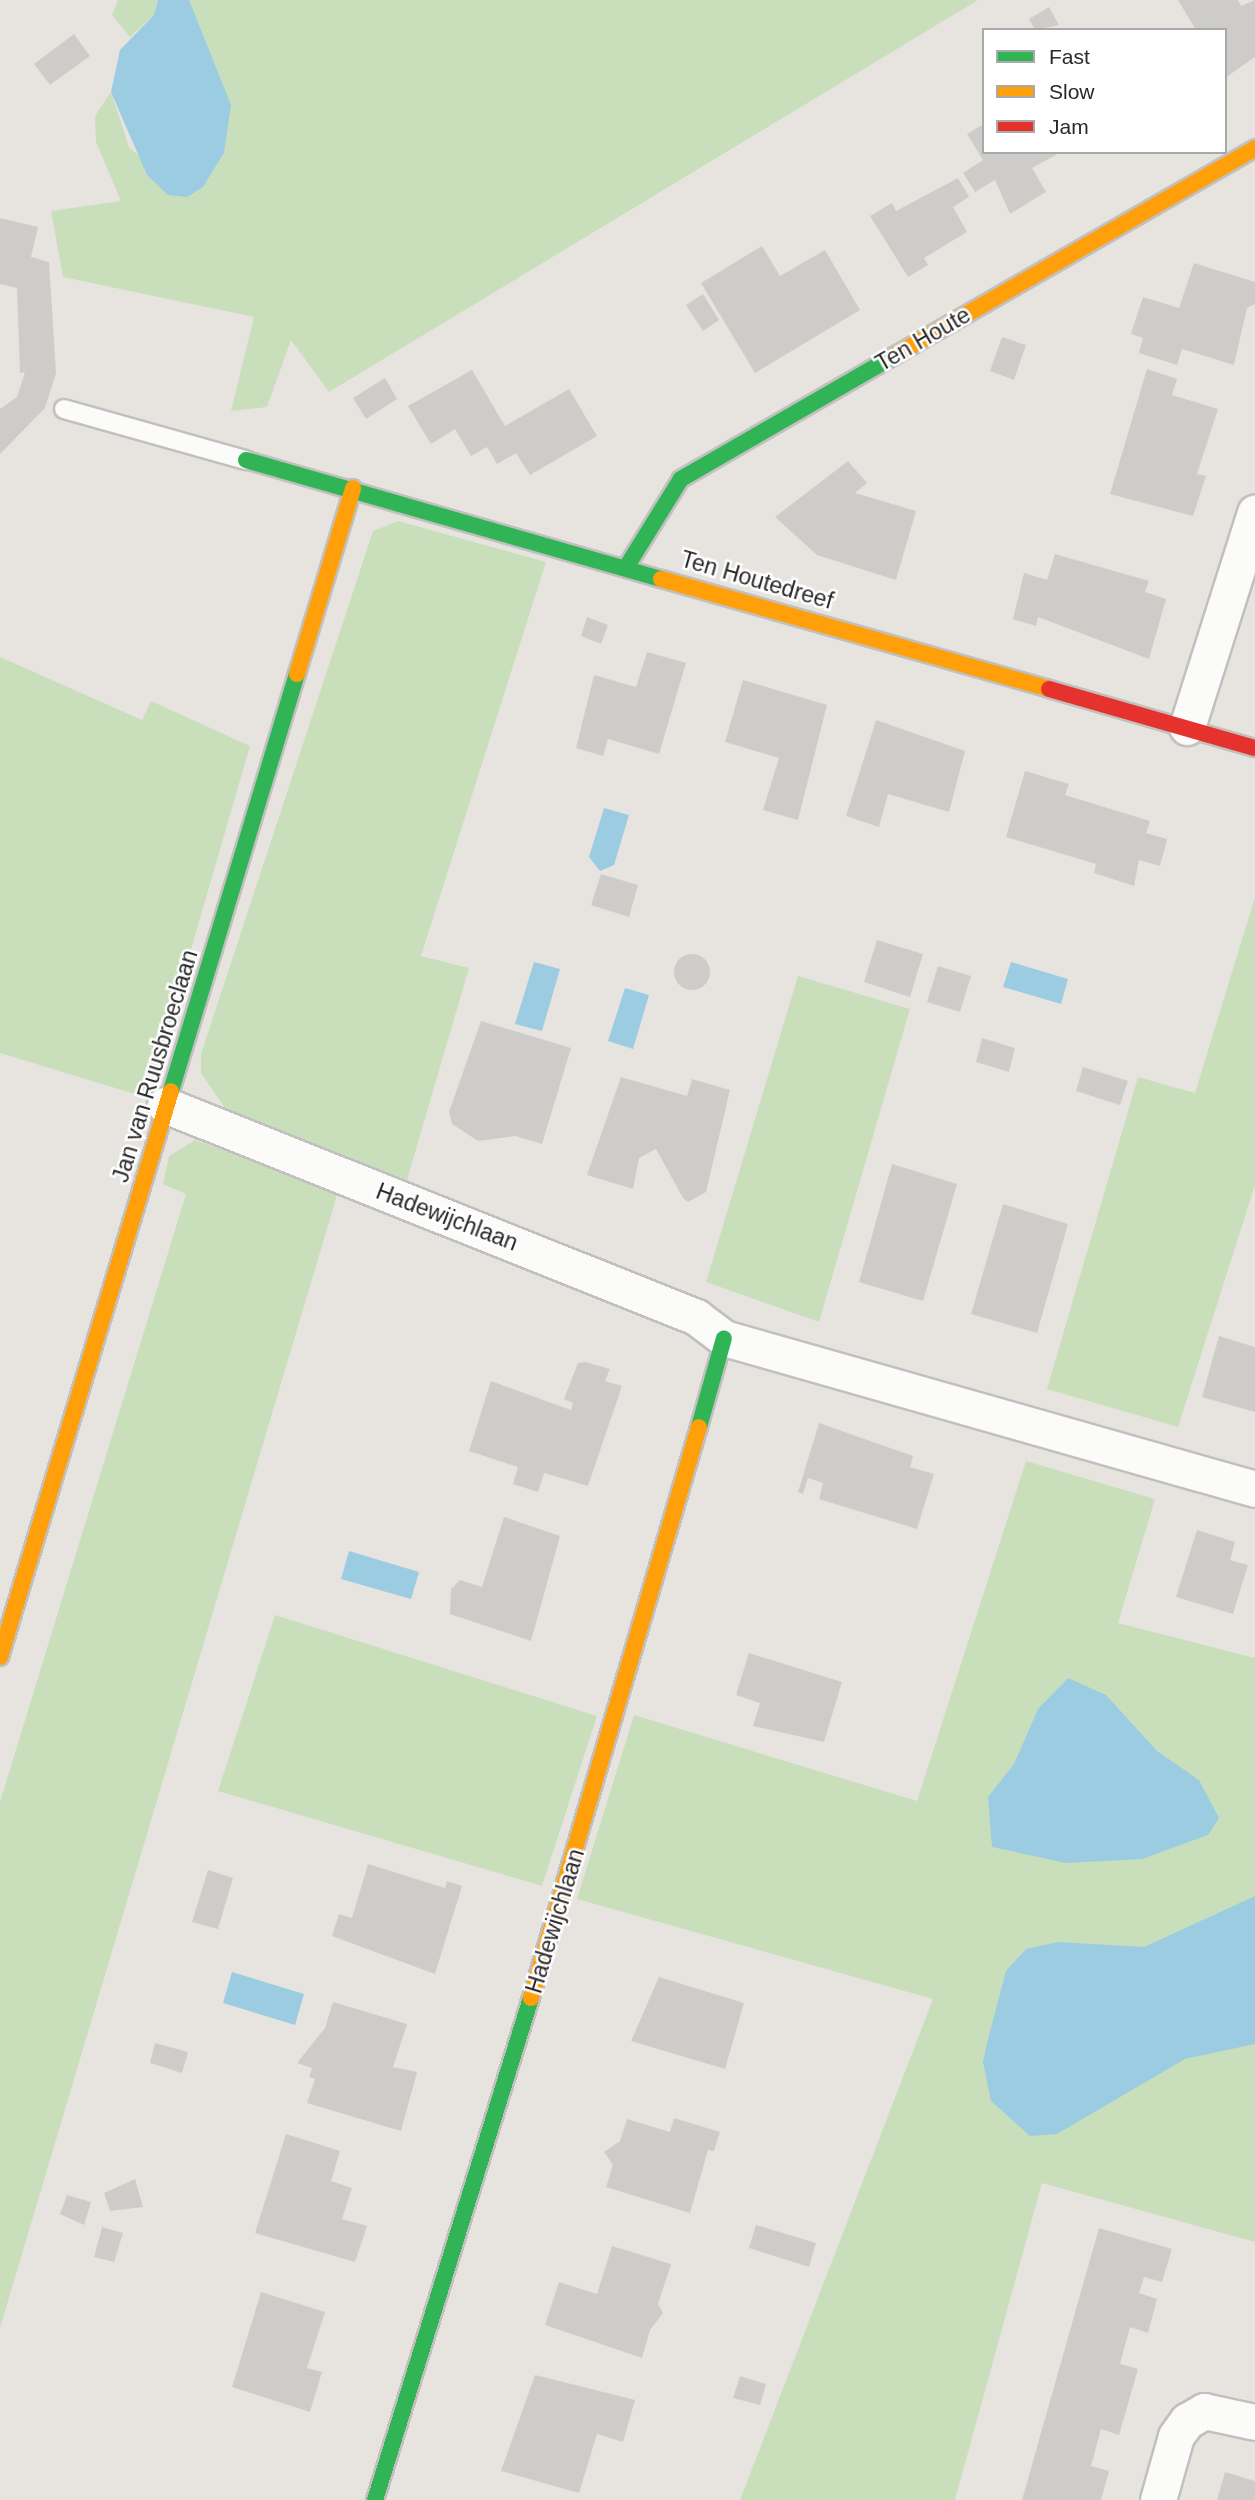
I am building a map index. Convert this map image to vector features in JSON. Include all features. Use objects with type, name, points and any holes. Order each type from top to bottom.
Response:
[{"type":"street","name":"Ten Houte","points":[[627,566],[681,479],[1255,148]]},
{"type":"street","name":"Ten Houtedreef","points":[[246,460],[627,566],[1255,748]]},
{"type":"street","name":"Jan van Ruusbroeclaan","points":[[2,1645],[353,488]]},
{"type":"street","points":[[1187,727],[1255,513]]},
{"type":"street","name":"Hadewijchlaan","points":[[165,1105],[696,1317],[724,1338],[1032,1422],[1255,1489]]},
{"type":"street","name":"Hadewijchlaan","points":[[375,2500],[624,1698],[724,1338]]},
{"type":"street","points":[[1158,2500],[1176,2436],[1187,2421],[1204,2411],[1255,2422]]},
{"type":"lane","points":[[64,409],[246,460]]},
{"type":"green space","points":[[118,0],[158,0],[154,15],[130,37],[112,15]]},
{"type":"green space","points":[[189,0],[978,0],[329,392],[291,340],[267,407],[231,411],[254,317],[63,277],[51,211],[121,201],[96,142],[95,116],[111,92],[129,147],[187,197],[203,187],[224,153],[213,66]]},
{"type":"green space","points":[[398,521],[546,562],[421,956],[469,968],[407,1180],[227,1111],[201,1073],[201,1054],[373,531]]},
{"type":"green space","points":[[0,657],[142,720],[151,701],[250,746],[148,1098],[0,1053]]},
{"type":"green space","points":[[1255,897],[1255,1185],[1178,1427],[1047,1389],[1138,1077],[1195,1093]]},
{"type":"green space","points":[[798,976],[910,1009],[819,1322],[706,1282]]},
{"type":"green space","points":[[195,1140],[338,1192],[0,2328],[0,1802],[186,1194],[163,1184],[169,1156]]},
{"type":"green space","points":[[1026,1461],[1155,1499],[1118,1623],[1255,1658],[1255,2242],[1042,2183],[955,2500],[740,2500],[933,1999],[577,1899],[634,1715],[917,1801]]},
{"type":"green space","points":[[275,1615],[597,1716],[542,1886],[218,1791]]},
{"type":"water","points":[[158,0],[189,0],[231,105],[224,153],[203,187],[187,197],[168,195],[147,175],[111,92],[120,50],[154,15]]},
{"type":"water","points":[[604,808],[629,815],[614,865],[600,871],[589,857]]},
{"type":"water","points":[[534,962],[560,969],[542,1031],[515,1024]]},
{"type":"water","points":[[1011,962],[1068,979],[1061,1004],[1003,987]]},
{"type":"water","points":[[625,988],[649,995],[633,1049],[608,1041]]},
{"type":"water","points":[[349,1551],[419,1572],[411,1599],[341,1579]]},
{"type":"water","points":[[1068,1678],[1106,1695],[1157,1751],[1199,1780],[1219,1818],[1208,1835],[1142,1859],[1066,1863],[992,1847],[988,1797],[1014,1764],[1038,1709]]},
{"type":"water","points":[[1255,1896],[1255,2044],[1185,2059],[1057,2134],[1030,2136],[991,2101],[983,2062],[988,2039],[1006,1971],[1026,1949],[1058,1942],[1144,1947]]},
{"type":"water","points":[[232,1972],[304,1994],[295,2025],[223,2003]]},
{"type":"building","points":[[1178,0],[1238,0],[1241,6],[1255,0],[1255,57],[1227,77],[1227,28],[1195,28]]},
{"type":"building","points":[[1049,7],[1059,25],[1034,28],[1029,19]]},
{"type":"building","points":[[74,34],[90,56],[50,85],[34,64]]},
{"type":"building","points":[[982,125],[982,154],[1057,154],[1032,168],[1046,192],[1010,214],[995,180],[975,192],[963,173],[983,160],[967,134]]},
{"type":"building","points":[[958,178],[969,197],[953,207],[967,232],[924,258],[928,265],[908,277],[870,216],[892,203],[896,211]]},
{"type":"building","points":[[0,218],[38,227],[31,257],[49,262],[56,373],[45,408],[0,454],[0,409],[17,397],[25,372],[20,373],[17,288],[0,284]]},
{"type":"building","points":[[762,246],[780,276],[825,250],[860,310],[755,373],[701,283]]},
{"type":"building","points":[[1194,263],[1255,282],[1255,304],[1247,308],[1234,365],[1182,349],[1177,365],[1139,353],[1143,338],[1131,334],[1143,297],[1179,308]]},
{"type":"building","points":[[703,294],[719,320],[703,331],[686,305]]},
{"type":"building","points":[[1002,337],[1026,345],[1014,380],[990,371]]},
{"type":"building","points":[[1147,369],[1177,379],[1172,395],[1218,409],[1197,474],[1206,476],[1193,516],[1110,494]]},
{"type":"building","points":[[472,370],[505,426],[569,389],[597,436],[530,475],[516,453],[497,464],[487,447],[471,456],[455,429],[431,444],[408,406]]},
{"type":"building","points":[[385,378],[397,399],[366,419],[353,398]]},
{"type":"building","points":[[848,461],[867,483],[855,493],[916,511],[896,580],[817,555],[775,517]]},
{"type":"building","points":[[1055,554],[1149,581],[1145,592],[1166,599],[1149,659],[1038,617],[1036,626],[1013,619],[1024,573],[1047,580]]},
{"type":"building","points":[[587,617],[608,625],[601,644],[581,636]]},
{"type":"building","points":[[647,652],[686,663],[659,754],[608,739],[603,756],[576,748],[594,675],[636,687]]},
{"type":"building","points":[[743,680],[827,705],[798,820],[763,810],[779,758],[725,742]]},
{"type":"building","points":[[876,720],[965,751],[949,812],[888,794],[879,827],[846,816]]},
{"type":"building","points":[[1025,771],[1069,784],[1065,795],[1150,821],[1146,833],[1167,839],[1160,866],[1139,860],[1134,886],[1094,873],[1096,864],[1006,837]]},
{"type":"building","points":[[601,874],[638,885],[629,917],[591,905]]},
{"type":"building","points":[[877,940],[923,954],[910,997],[864,982]]},
{"type":"building","points":[[692,954],[705,959],[710,972],[705,985],[692,990],[679,985],[674,972],[679,959]]},
{"type":"building","points":[[938,966],[971,976],[960,1012],[927,1002]]},
{"type":"building","points":[[481,1021],[571,1048],[542,1144],[515,1136],[478,1141],[452,1124],[449,1112]]},
{"type":"building","points":[[982,1038],[1015,1048],[1009,1072],[976,1062]]},
{"type":"building","points":[[1083,1067],[1128,1081],[1120,1105],[1076,1091]]},
{"type":"building","points":[[621,1077],[687,1096],[692,1079],[730,1090],[706,1192],[688,1202],[683,1198],[656,1149],[639,1158],[633,1189],[587,1175]]},
{"type":"building","points":[[892,1164],[957,1184],[923,1301],[859,1282]]},
{"type":"building","points":[[1003,1204],[1068,1224],[1037,1333],[971,1314]]},
{"type":"building","points":[[1219,1336],[1255,1347],[1255,1412],[1202,1397]]},
{"type":"building","points":[[585,1362],[610,1369],[605,1381],[622,1386],[588,1486],[544,1473],[538,1492],[513,1484],[518,1467],[469,1451],[491,1381],[571,1410],[573,1403],[564,1399],[578,1363]]},
{"type":"building","points":[[819,1423],[913,1456],[910,1467],[934,1474],[917,1529],[819,1499],[823,1483],[808,1478],[803,1494],[798,1492]]},
{"type":"building","points":[[504,1517],[560,1536],[531,1641],[450,1614],[451,1589],[460,1580],[482,1587]]},
{"type":"building","points":[[1197,1530],[1235,1542],[1230,1560],[1248,1565],[1233,1614],[1176,1597]]},
{"type":"building","points":[[749,1653],[842,1682],[824,1742],[753,1726],[760,1703],[736,1695]]},
{"type":"building","points":[[368,1864],[445,1888],[447,1881],[462,1886],[435,1974],[332,1936],[339,1914],[352,1918]]},
{"type":"building","points":[[208,1870],[233,1878],[218,1929],[192,1922]]},
{"type":"building","points":[[659,1977],[744,2003],[725,2069],[631,2041]]},
{"type":"building","points":[[333,2002],[407,2024],[393,2067],[417,2072],[401,2131],[307,2103],[315,2079],[309,2077],[312,2068],[297,2063],[325,2028]]},
{"type":"building","points":[[155,2043],[188,2052],[182,2073],[150,2063]]},
{"type":"building","points":[[674,2118],[720,2132],[714,2151],[708,2150],[690,2213],[606,2187],[613,2165],[604,2152],[620,2141],[627,2119],[670,2132]]},
{"type":"building","points":[[286,2134],[340,2151],[331,2181],[352,2188],[342,2219],[367,2226],[355,2262],[255,2233]]},
{"type":"building","points":[[135,2179],[143,2207],[110,2211],[104,2193]]},
{"type":"building","points":[[67,2195],[91,2202],[84,2225],[60,2214]]},
{"type":"building","points":[[756,2225],[816,2243],[809,2267],[749,2248]]},
{"type":"building","points":[[102,2227],[123,2233],[114,2262],[94,2257]]},
{"type":"building","points":[[1099,2228],[1172,2249],[1162,2282],[1144,2277],[1139,2293],[1157,2299],[1148,2333],[1130,2327],[1120,2364],[1138,2369],[1119,2435],[1101,2429],[1091,2466],[1109,2471],[1101,2500],[1022,2500]]},
{"type":"building","points":[[612,2246],[671,2264],[658,2304],[663,2313],[650,2330],[642,2358],[545,2325],[559,2282],[597,2294]]},
{"type":"building","points":[[261,2292],[325,2312],[307,2368],[322,2372],[310,2412],[232,2387]]},
{"type":"building","points":[[535,2375],[635,2400],[623,2442],[597,2434],[579,2493],[501,2471]]},
{"type":"building","points":[[740,2376],[766,2384],[760,2405],[733,2398]]},
{"type":"building","points":[[1225,2472],[1255,2481],[1255,2500],[1217,2500]]},
{"type":"traffic: fast","points":[[627,566],[681,479],[894,356]]},
{"type":"traffic: fast","points":[[246,460],[661,579]]},
{"type":"traffic: fast","points":[[171,1091],[297,674]]},
{"type":"traffic: fast","points":[[699,1427],[724,1338]]},
{"type":"traffic: fast","points":[[375,2500],[531,1998]]},
{"type":"traffic: slow","points":[[894,356],[1255,148]]},
{"type":"traffic: slow","points":[[297,674],[353,488]]},
{"type":"traffic: slow","points":[[661,579],[1049,689]]},
{"type":"traffic: slow","points":[[0,1657],[171,1091]]},
{"type":"traffic: slow","points":[[531,1998],[699,1427]]},
{"type":"traffic: jam","points":[[1049,689],[1255,748]]}]
